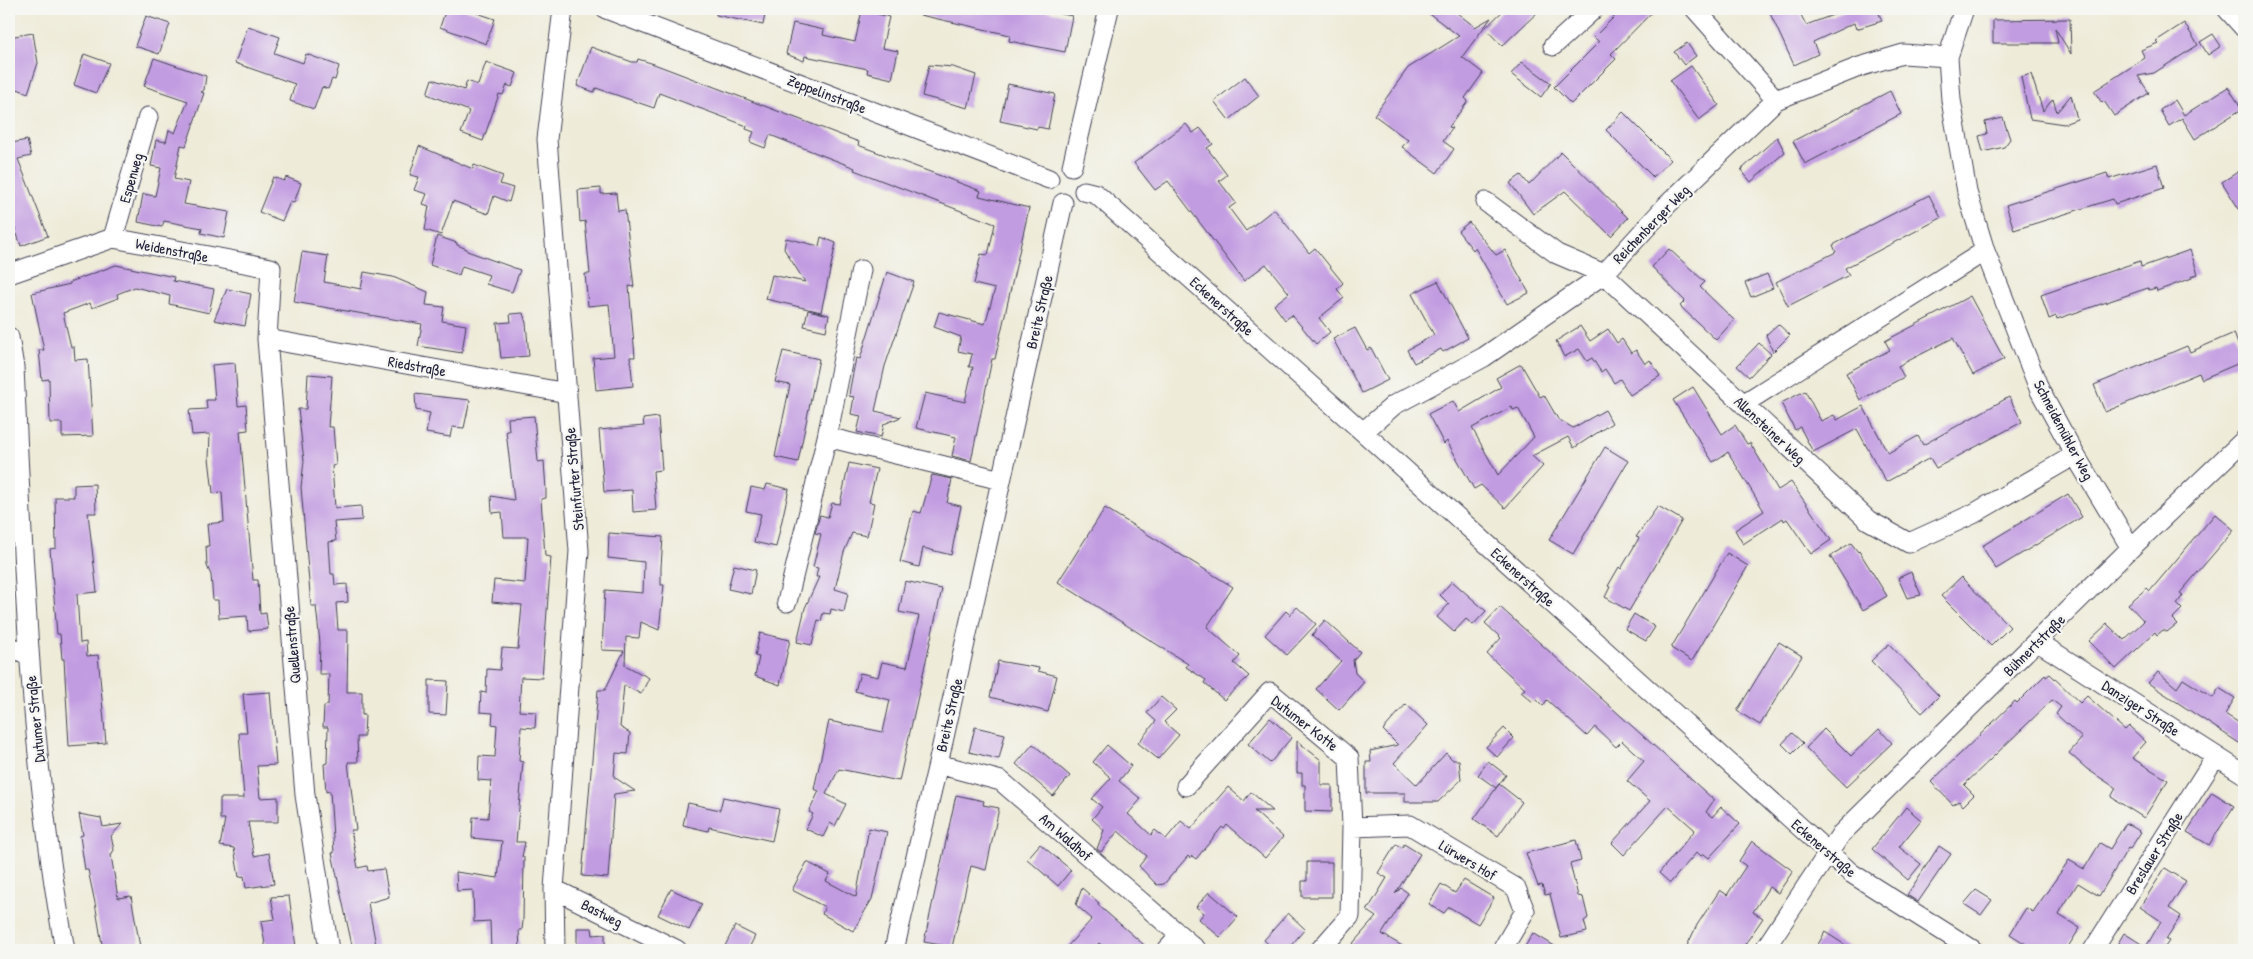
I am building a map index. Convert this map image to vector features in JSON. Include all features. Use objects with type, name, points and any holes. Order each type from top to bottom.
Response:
[{"type":"street","name":"Steinfurter Straße","points":[[555,950],[554,889],[580,551],[547,139],[563,9]]},
{"type":"street","name":"Zeppelinstraße","points":[[606,9],[1049,179]]},
{"type":"street","points":[[1072,166],[1109,9]]},
{"type":"street","points":[[1553,46],[1594,9]]},
{"type":"street","points":[[1695,9],[1776,100]]},
{"type":"street","name":"Schneidemühler Weg","points":[[1964,9],[1948,57],[1961,163],[1967,192],[1985,251],[2040,391],[2075,455],[2131,548]]},
{"type":"street","points":[[2227,9],[2244,28]]},
{"type":"street","name":"Reichenberger Weg","points":[[1363,432],[1394,405],[1484,358],[1604,274],[1667,205],[1776,100],[1859,67],[1903,54],[1948,57]]},
{"type":"street","name":"Espenweg","points":[[113,238],[148,117]]},
{"type":"street","points":[[1072,166],[1084,176],[1084,191],[1076,200],[1063,203],[1051,194],[1049,179],[1058,168],[1072,166]]},
{"type":"street","name":"Eckenerstraße","points":[[1084,191],[1096,194],[1363,432],[1851,873],[1973,950]]},
{"type":"street","name":"Allensteiner Weg","points":[[1486,202],[1557,254],[1604,274],[1868,520],[1909,543],[1973,514],[2075,455]]},
{"type":"street","name":"Breite Straße","points":[[894,950],[938,764],[1063,203]]},
{"type":"street","name":"Weidenstraße","points":[[9,274],[113,238],[271,268],[267,339]]},
{"type":"street","points":[[1743,404],[1985,251]]},
{"type":"street","points":[[787,602],[827,438],[862,270]]},
{"type":"street","name":"Dutumer Straße","points":[[9,337],[14,367],[28,655],[52,876],[65,950]]},
{"type":"street","name":"Riedstraße","points":[[267,339],[567,393]]},
{"type":"street","name":"Quellenstraße","points":[[267,339],[304,795],[329,950]]},
{"type":"street","points":[[827,438],[1001,480]]},
{"type":"street","name":"Bühnertstraße","points":[[1764,950],[1827,852],[1841,834],[2038,642],[2131,548],[2244,440]]},
{"type":"street","name":"Danziger Straße","points":[[2038,642],[2244,774]]},
{"type":"street","points":[[9,646],[28,655]]},
{"type":"street","name":"Dutumer Kotte","points":[[1186,786],[1270,692],[1349,758],[1352,827],[1350,916],[1320,950]]},
{"type":"street","name":"Breslauer Straße","points":[[2092,950],[2216,756]]},
{"type":"street","name":"Am Waldhof","points":[[938,764],[1001,781],[1197,950]]},
{"type":"street","name":"Lürwers Hof","points":[[1352,827],[1410,825],[1516,888],[1525,911],[1502,950]]},
{"type":"street","name":"Bastweg","points":[[554,889],[677,950]]},
{"type":"street","points":[[1167,950],[1180,936]]},
{"type":"building","points":[[446,9],[465,9],[495,19],[486,44],[440,27]]},
{"type":"building","points":[[717,9],[766,9],[763,25],[716,15]]},
{"type":"building","points":[[921,9],[1038,9],[1072,16],[1065,52],[1009,41],[1010,35],[920,15]]},
{"type":"building","points":[[1423,9],[1452,9],[1475,27],[1491,18],[1462,57],[1483,73],[1465,98],[1468,101],[1449,127],[1452,128],[1443,141],[1454,149],[1437,173],[1402,147],[1408,140],[1374,115],[1408,68],[1459,36]]},
{"type":"building","points":[[1505,9],[1541,9],[1502,46],[1485,28]]},
{"type":"building","points":[[1622,9],[1655,9],[1611,54],[1616,59],[1571,104],[1554,87],[1599,42],[1594,37]]},
{"type":"building","points":[[1768,9],[1798,9],[1806,25],[1849,9],[1883,9],[1878,11],[1882,21],[1856,29],[1854,23],[1813,42],[1818,54],[1794,65]]},
{"type":"building","points":[[862,10],[889,17],[882,48],[898,51],[892,79],[867,73],[868,69],[805,56],[804,61],[786,54],[793,23],[824,30],[823,35],[855,42]]},
{"type":"building","points":[[146,16],[170,24],[159,54],[135,46]]},
{"type":"building","points":[[2070,19],[2071,54],[2055,28],[2058,43],[1993,43],[1993,20]]},
{"type":"building","points":[[2184,23],[2198,45],[2154,73],[2138,76],[2149,93],[2114,116],[2104,101],[2102,103],[2094,91],[2145,58],[2141,50],[2158,43],[2156,41]]},
{"type":"building","points":[[248,26],[280,37],[274,53],[303,63],[306,54],[339,66],[335,80],[332,79],[328,89],[322,87],[314,109],[290,101],[295,84],[235,63]]},
{"type":"building","points":[[33,33],[38,63],[28,93],[9,86],[9,37]]},
{"type":"building","points":[[2213,34],[2221,46],[2208,55],[2200,42]]},
{"type":"building","points":[[1687,43],[1696,56],[1684,65],[1674,52]]},
{"type":"building","points":[[591,47],[632,62],[637,62],[638,59],[654,64],[859,142],[858,145],[981,191],[979,196],[1029,208],[995,359],[992,359],[971,461],[952,456],[956,437],[916,428],[925,393],[965,402],[973,367],[969,367],[972,354],[958,351],[961,337],[934,327],[939,312],[985,324],[995,289],[974,284],[981,254],[988,255],[995,224],[854,170],[855,168],[770,135],[765,148],[750,142],[754,132],[746,129],[747,126],[659,93],[654,108],[596,88],[594,92],[577,86]]},
{"type":"building","points":[[84,54],[109,63],[96,93],[74,85]]},
{"type":"building","points":[[154,58],[206,76],[204,90],[201,92],[204,93],[186,146],[181,145],[174,179],[189,182],[184,204],[229,212],[224,238],[201,233],[202,228],[164,221],[162,227],[138,222],[143,194],[155,196],[161,168],[151,166],[156,140],[166,142],[169,130],[175,133],[188,101],[144,86]]},
{"type":"building","points":[[486,62],[517,73],[512,87],[507,85],[503,95],[499,94],[483,141],[461,133],[469,111],[427,94],[432,79],[464,90],[467,81],[478,85]]},
{"type":"building","points":[[1522,62],[1551,83],[1541,97],[1511,74]]},
{"type":"building","points":[[929,65],[953,67],[976,75],[968,108],[922,96]]},
{"type":"building","points":[[1691,66],[1719,105],[1699,120],[1670,81]]},
{"type":"building","points":[[2031,74],[2043,111],[2053,99],[2057,112],[2071,95],[2077,119],[2064,124],[2030,119],[2021,77]]},
{"type":"building","points":[[1245,77],[1259,96],[1229,120],[1214,101]]},
{"type":"building","points":[[1008,84],[1055,94],[1048,129],[1038,127],[1037,129],[1000,121]]},
{"type":"building","points":[[2228,87],[2242,109],[2195,139],[2182,118],[2169,126],[2160,110],[2175,100],[2184,115]]},
{"type":"building","points":[[1890,91],[1901,114],[1805,164],[1793,141]]},
{"type":"building","points":[[1623,112],[1671,160],[1653,177],[1606,130]]},
{"type":"building","points":[[2003,118],[2010,139],[2004,147],[1983,152],[1979,136],[1987,134],[1985,122]]},
{"type":"building","points":[[1186,124],[1193,133],[1200,128],[1213,144],[1207,148],[1227,175],[1219,181],[1236,203],[1229,208],[1246,231],[1274,209],[1309,253],[1315,248],[1343,283],[1337,289],[1344,298],[1319,318],[1330,332],[1316,344],[1292,315],[1285,320],[1274,305],[1289,293],[1266,264],[1244,281],[1168,181],[1155,190],[1134,163]]},
{"type":"building","points":[[1777,137],[1785,152],[1751,182],[1741,170]]},
{"type":"building","points":[[9,139],[11,139],[12,143],[27,140],[31,156],[18,159],[48,236],[21,246],[9,210]]},
{"type":"building","points":[[419,146],[473,169],[474,165],[503,176],[500,184],[513,188],[509,202],[494,196],[488,214],[453,201],[441,235],[425,230],[429,206],[423,204],[427,194],[414,190],[419,177],[410,175]]},
{"type":"building","points":[[1561,152],[1628,218],[1611,236],[1565,191],[1533,214],[1510,183],[1521,175],[1529,185]]},
{"type":"building","points":[[2157,164],[2164,188],[2115,204],[2113,199],[2014,230],[2006,205],[2107,173],[2109,179]]},
{"type":"building","points":[[2244,168],[2244,217],[2222,182]]},
{"type":"building","points":[[273,177],[284,181],[286,177],[301,183],[294,203],[290,202],[282,221],[259,212]]},
{"type":"building","points":[[601,188],[601,194],[616,193],[618,211],[625,210],[634,287],[629,286],[635,357],[630,357],[633,386],[596,390],[593,358],[614,356],[609,304],[588,306],[585,274],[590,274],[585,221],[580,222],[578,190]]},
{"type":"building","points":[[1929,195],[1941,218],[1845,268],[1849,275],[1788,306],[1776,282],[1836,252],[1833,245]]},
{"type":"building","points":[[1469,222],[1496,255],[1505,250],[1529,293],[1507,304],[1475,248],[1473,250],[1458,231]]},
{"type":"building","points":[[437,236],[457,243],[457,245],[467,249],[467,251],[520,270],[512,292],[486,284],[489,275],[462,266],[459,275],[430,265]]},
{"type":"building","points":[[821,237],[836,243],[821,312],[766,299],[772,275],[805,282],[784,249],[786,238],[819,246]]},
{"type":"building","points":[[1669,249],[1705,282],[1700,287],[1734,320],[1716,340],[1680,306],[1685,301],[1652,267]]},
{"type":"building","points":[[2190,250],[2198,274],[2191,276],[2192,278],[2157,291],[2156,288],[2149,290],[2148,288],[2057,319],[2056,316],[2049,319],[2041,295],[2140,261],[2141,267]]},
{"type":"building","points":[[302,252],[328,256],[324,282],[361,289],[364,272],[393,277],[428,292],[426,305],[444,307],[442,321],[466,325],[462,353],[418,346],[422,324],[294,302]]},
{"type":"building","points":[[116,265],[174,277],[173,281],[214,289],[209,313],[169,304],[170,296],[135,287],[117,294],[118,298],[92,308],[90,303],[63,313],[71,347],[74,347],[75,360],[88,359],[93,436],[62,437],[62,423],[50,423],[49,379],[42,380],[39,350],[44,350],[32,293],[70,284],[70,282]]},
{"type":"building","points":[[887,272],[914,282],[885,366],[875,411],[901,417],[884,424],[881,437],[857,432],[861,416],[851,414],[854,397],[849,396],[856,358],[860,359]]},
{"type":"building","points":[[1767,274],[1773,288],[1751,297],[1745,283]]},
{"type":"building","points":[[1438,281],[1468,338],[1443,352],[1441,349],[1414,363],[1407,350],[1434,335],[1412,294]]},
{"type":"building","points":[[227,289],[251,294],[245,326],[214,320]]},
{"type":"building","points":[[1970,296],[2004,359],[1973,375],[1953,338],[1898,366],[1904,377],[1860,400],[1846,373],[1890,350],[1885,341]]},
{"type":"building","points":[[808,310],[829,315],[826,331],[804,326]]},
{"type":"building","points":[[523,313],[526,323],[529,356],[501,358],[497,323],[511,322],[510,314]]},
{"type":"building","points":[[1778,324],[1790,335],[1773,352],[1766,335]]},
{"type":"building","points":[[1580,326],[1590,341],[1608,329],[1617,343],[1622,339],[1631,353],[1636,350],[1645,364],[1650,360],[1660,376],[1630,395],[1620,379],[1614,383],[1605,369],[1601,372],[1592,358],[1587,361],[1579,349],[1564,357],[1556,341]]},
{"type":"building","points":[[1355,328],[1367,350],[1371,348],[1388,380],[1362,393],[1333,339]]},
{"type":"building","points":[[2234,333],[2244,361],[2202,379],[2199,373],[2105,412],[2094,385],[2187,346],[2190,352]]},
{"type":"building","points":[[1759,343],[1771,354],[1749,377],[1737,366]]},
{"type":"building","points":[[783,351],[819,359],[798,462],[775,457],[790,385],[775,382]]},
{"type":"building","points":[[235,363],[238,406],[246,405],[248,430],[240,431],[253,580],[258,580],[260,614],[266,613],[268,629],[248,631],[247,616],[219,618],[218,600],[213,600],[211,575],[207,566],[206,546],[209,546],[207,524],[224,522],[222,492],[213,493],[209,458],[210,434],[192,435],[189,410],[207,409],[206,400],[215,400],[212,365]]},
{"type":"building","points":[[1521,364],[1540,397],[1544,395],[1558,419],[1573,428],[1605,410],[1612,423],[1574,448],[1568,437],[1532,456],[1543,466],[1505,508],[1481,485],[1474,489],[1447,441],[1444,444],[1428,414],[1453,401],[1459,412],[1501,387],[1496,378]],"holes":[[[1512,407],[1513,410],[1518,408],[1534,437],[1498,475],[1472,428]]]},
{"type":"building","points":[[308,374],[332,376],[328,427],[333,427],[336,465],[332,466],[335,508],[361,506],[362,520],[334,522],[336,541],[329,542],[331,574],[334,574],[335,585],[347,584],[348,602],[336,603],[338,630],[348,630],[347,692],[362,692],[362,715],[365,715],[364,737],[357,737],[358,762],[348,762],[356,830],[351,830],[358,868],[367,866],[368,871],[384,869],[389,897],[368,903],[377,950],[353,950],[332,853],[334,853],[330,791],[326,792],[324,764],[327,763],[328,727],[323,727],[324,706],[328,705],[329,674],[319,674],[320,643],[316,606],[311,606],[301,487],[304,461],[298,409],[306,409]]},
{"type":"building","points":[[1693,387],[1722,434],[1735,425],[1747,444],[1750,443],[1778,490],[1791,482],[1831,540],[1811,554],[1787,519],[1784,521],[1783,518],[1743,544],[1735,530],[1764,511],[1728,452],[1713,462],[1673,400]]},
{"type":"building","points":[[1805,391],[1821,421],[1834,415],[1837,420],[1863,406],[1888,453],[1918,436],[1923,445],[2009,397],[2022,422],[1936,468],[1930,458],[1886,482],[1857,429],[1813,452],[1800,427],[1795,430],[1781,403]]},
{"type":"building","points":[[415,394],[470,400],[464,428],[452,427],[450,437],[426,433],[430,413],[416,410]]},
{"type":"building","points":[[534,416],[538,462],[544,461],[546,498],[541,499],[545,556],[551,557],[542,678],[521,677],[519,711],[536,712],[535,728],[521,727],[519,761],[523,762],[516,842],[525,842],[522,857],[524,857],[523,921],[522,930],[519,930],[520,950],[491,950],[490,921],[474,922],[473,890],[457,891],[456,872],[498,878],[502,841],[472,838],[473,817],[488,818],[491,781],[478,780],[479,756],[495,757],[497,725],[492,724],[493,713],[480,712],[481,692],[486,693],[487,669],[500,670],[502,648],[518,649],[522,605],[492,602],[494,580],[525,583],[528,537],[504,537],[502,512],[492,513],[491,496],[514,500],[506,431],[509,431],[508,418]]},
{"type":"building","points":[[658,417],[662,470],[653,471],[656,510],[633,512],[632,490],[604,492],[599,430],[644,426],[643,419]]},
{"type":"building","points":[[1605,447],[1628,461],[1573,554],[1549,540]]},
{"type":"building","points":[[849,463],[877,469],[869,502],[874,503],[867,536],[852,533],[844,552],[835,589],[848,593],[844,612],[831,609],[830,614],[823,613],[821,621],[818,620],[812,645],[797,642],[805,608],[819,577],[816,577],[818,568],[813,567],[821,534],[815,533],[820,515],[828,517],[832,503],[840,504]]},
{"type":"building","points":[[932,475],[952,479],[947,503],[961,506],[951,555],[923,548],[919,567],[900,562],[913,511],[921,513]]},
{"type":"building","points":[[95,484],[96,513],[88,513],[97,592],[77,594],[80,643],[86,642],[87,656],[98,655],[106,743],[69,746],[64,659],[62,659],[60,634],[57,634],[50,549],[56,548],[55,497],[74,497],[74,485]]},
{"type":"building","points":[[767,484],[789,489],[776,547],[754,542],[761,514],[746,511],[751,487],[765,490]]},
{"type":"building","points":[[2068,494],[2082,517],[1996,569],[1982,546]]},
{"type":"building","points":[[1658,506],[1682,520],[1629,611],[1605,597],[1610,587],[1608,586],[1619,567],[1621,569],[1639,538],[1636,537]]},
{"type":"building","points":[[1105,508],[1233,587],[1207,627],[1240,656],[1234,663],[1249,676],[1224,700],[1204,683],[1206,680],[1186,667],[1188,664],[1058,582]]},
{"type":"building","points":[[2215,514],[2234,530],[2180,593],[2183,595],[2177,604],[2182,609],[2172,619],[2177,624],[2167,632],[2163,630],[2157,635],[2155,632],[2116,669],[2089,641],[2107,624],[2124,640],[2144,621],[2128,604],[2147,588],[2150,591]]},
{"type":"building","points":[[609,533],[663,537],[661,585],[664,585],[659,630],[641,622],[639,638],[626,637],[625,665],[649,678],[641,694],[624,685],[620,727],[630,733],[628,754],[616,753],[614,777],[635,791],[614,794],[608,878],[582,876],[598,690],[605,690],[624,651],[602,650],[605,590],[643,593],[644,562],[608,558]]},
{"type":"building","points":[[1851,543],[1859,551],[1887,596],[1863,610],[1830,556]]},
{"type":"building","points":[[1727,553],[1748,566],[1692,661],[1671,648]]},
{"type":"building","points":[[734,565],[756,570],[751,594],[728,589]]},
{"type":"building","points":[[1911,572],[1921,595],[1907,598],[1898,578]]},
{"type":"building","points":[[1961,577],[2010,627],[1991,646],[1941,596]]},
{"type":"building","points":[[905,581],[942,589],[899,781],[839,769],[826,794],[846,804],[835,826],[830,823],[823,837],[806,829],[813,814],[809,812],[819,791],[814,789],[829,721],[883,732],[890,700],[855,691],[860,673],[878,677],[882,662],[907,667],[919,616],[899,612]]},
{"type":"building","points":[[1452,581],[1486,611],[1473,625],[1466,619],[1454,632],[1437,617],[1449,604],[1440,595]]},
{"type":"building","points":[[1297,607],[1316,624],[1287,655],[1265,635],[1286,611],[1290,615]]},
{"type":"building","points":[[1500,607],[1714,800],[1706,812],[1712,817],[1721,807],[1740,824],[1709,858],[1704,854],[1701,856],[1697,852],[1670,883],[1659,873],[1695,830],[1668,806],[1624,855],[1612,843],[1650,801],[1627,781],[1644,761],[1622,741],[1616,747],[1595,727],[1587,736],[1547,700],[1543,706],[1536,699],[1533,702],[1521,692],[1525,689],[1487,654],[1501,638],[1485,623]]},
{"type":"building","points":[[1634,614],[1655,627],[1646,641],[1625,629]]},
{"type":"building","points":[[1325,620],[1360,652],[1353,660],[1355,673],[1364,682],[1339,710],[1316,689],[1341,661],[1312,635]]},
{"type":"building","points":[[760,633],[790,640],[780,685],[755,676],[759,657],[755,656]]},
{"type":"building","points":[[1779,642],[1802,656],[1760,725],[1737,711]]},
{"type":"building","points":[[1889,644],[1939,696],[1922,713],[1871,661]]},
{"type":"building","points":[[998,661],[1039,668],[1038,671],[1057,676],[1048,712],[990,697]]},
{"type":"building","points":[[2158,672],[2177,688],[2183,679],[2213,698],[2219,688],[2235,698],[2225,714],[2244,726],[2244,734],[2239,743],[2148,683]]},
{"type":"building","points":[[2050,674],[2080,703],[2087,696],[2125,730],[2129,726],[2146,742],[2132,758],[2168,780],[2144,818],[2111,797],[2116,788],[2087,769],[2069,753],[2082,738],[2056,714],[2061,707],[2052,700],[1964,785],[1974,795],[1963,806],[1959,801],[1953,805],[1931,782],[2015,701],[2017,703],[2045,675],[2046,677]]},
{"type":"building","points":[[429,680],[448,681],[446,715],[429,714]]},
{"type":"building","points":[[270,692],[276,765],[257,766],[260,798],[278,797],[278,822],[248,822],[254,856],[269,853],[274,884],[246,888],[244,876],[239,877],[234,848],[220,846],[225,819],[220,819],[220,798],[244,798],[239,733],[247,733],[243,694]]},
{"type":"building","points":[[1161,697],[1176,710],[1164,722],[1179,735],[1158,759],[1138,743],[1156,721],[1147,713]]},
{"type":"building","points":[[1406,704],[1428,725],[1394,763],[1417,785],[1446,753],[1453,760],[1459,760],[1461,780],[1438,802],[1405,802],[1405,793],[1366,793],[1366,762],[1371,762],[1370,751],[1398,745],[1383,730]]},
{"type":"building","points":[[1270,718],[1292,737],[1270,763],[1248,744]]},
{"type":"building","points":[[975,727],[1005,734],[999,759],[969,752]]},
{"type":"building","points":[[1504,728],[1514,738],[1497,757],[1486,747]]},
{"type":"building","points":[[1824,729],[1851,756],[1879,729],[1892,743],[1846,787],[1806,748]]},
{"type":"building","points":[[1792,733],[1803,743],[1792,754],[1782,744]]},
{"type":"building","points":[[1297,741],[1321,760],[1321,785],[1332,785],[1332,812],[1305,811],[1305,785],[1302,785],[1302,773],[1297,773]]},
{"type":"building","points":[[1033,744],[1070,776],[1053,796],[1016,764]]},
{"type":"building","points":[[1107,745],[1131,766],[1119,781],[1141,799],[1128,814],[1151,835],[1155,830],[1166,839],[1181,821],[1191,829],[1228,787],[1244,801],[1251,792],[1273,811],[1254,811],[1283,837],[1265,858],[1227,825],[1224,829],[1222,827],[1196,859],[1188,856],[1164,884],[1157,885],[1139,866],[1147,856],[1118,831],[1101,852],[1097,849],[1104,830],[1092,819],[1102,807],[1092,799],[1111,778],[1093,762]]},
{"type":"building","points":[[1488,761],[1506,775],[1496,788],[1478,775]]},
{"type":"building","points":[[1499,784],[1522,802],[1498,836],[1474,819]]},
{"type":"building","points":[[2212,792],[2234,806],[2209,845],[2187,832]]},
{"type":"building","points":[[956,795],[984,801],[983,805],[999,808],[986,870],[971,866],[952,947],[924,942]]},
{"type":"building","points":[[723,797],[779,809],[772,841],[709,827],[708,831],[683,825],[688,803],[720,810]]},
{"type":"building","points":[[1906,807],[1921,820],[1899,847],[1921,864],[1908,880],[1872,849]]},
{"type":"building","points":[[79,814],[101,818],[103,827],[122,824],[111,836],[114,850],[111,855],[118,898],[131,896],[140,947],[127,950],[103,950],[88,870],[85,870],[80,836],[83,835]]},
{"type":"building","points":[[2126,823],[2141,832],[2130,849],[2128,848],[2099,896],[2078,883],[2061,910],[2059,915],[2080,928],[2066,950],[2035,950],[2010,934],[2026,908],[2033,912],[2069,860],[2084,869],[2100,843],[2110,849]]},
{"type":"building","points":[[869,828],[887,832],[872,899],[853,931],[822,914],[825,907],[792,890],[807,862],[830,874],[826,881],[856,897]]},
{"type":"building","points":[[1576,840],[1581,861],[1570,864],[1578,896],[1583,897],[1588,918],[1584,921],[1587,932],[1561,938],[1550,894],[1545,895],[1542,885],[1538,886],[1526,853]]},
{"type":"building","points":[[1752,841],[1793,871],[1778,893],[1769,887],[1753,912],[1763,918],[1741,950],[1685,950],[1697,925],[1720,890],[1727,895],[1746,866],[1739,861]]},
{"type":"building","points":[[1040,844],[1071,870],[1058,886],[1027,859]]},
{"type":"building","points":[[1396,844],[1402,848],[1404,844],[1420,854],[1395,894],[1401,888],[1408,893],[1382,934],[1409,950],[1347,950],[1376,917],[1367,911],[1387,878],[1378,873]]},
{"type":"building","points":[[1939,846],[1951,854],[1918,902],[1907,895]]},
{"type":"building","points":[[1307,862],[1332,862],[1332,897],[1302,897],[1302,881],[1307,881]]},
{"type":"building","points":[[2165,868],[2186,881],[2169,908],[2181,916],[2166,939],[2169,941],[2163,950],[2114,950],[2124,933],[2146,947],[2161,921],[2140,907]]},
{"type":"building","points":[[1464,880],[1494,898],[1478,924],[1449,907],[1444,913],[1429,904],[1441,884],[1455,893]]},
{"type":"building","points":[[1082,888],[1099,903],[1098,905],[1150,950],[1107,950],[1099,943],[1092,950],[1064,950],[1092,919],[1076,905]]},
{"type":"building","points":[[671,889],[702,904],[689,930],[658,915]]},
{"type":"building","points":[[1976,890],[1992,900],[1981,915],[1964,904]]},
{"type":"building","points":[[1209,892],[1238,917],[1220,937],[1199,919],[1204,913],[1196,907]]},
{"type":"building","points":[[289,896],[296,947],[292,948],[292,950],[266,950],[261,921],[275,919],[271,897]]},
{"type":"building","points":[[1288,913],[1305,929],[1287,950],[1275,950],[1264,940]]},
{"type":"building","points":[[735,926],[755,936],[748,950],[723,950]]},
{"type":"building","points":[[577,928],[592,928],[593,935],[605,934],[605,950],[577,950]]},
{"type":"building","points":[[1825,932],[1853,950],[1815,950]]},
{"type":"building","points":[[1533,933],[1561,950],[1523,950]]}]
